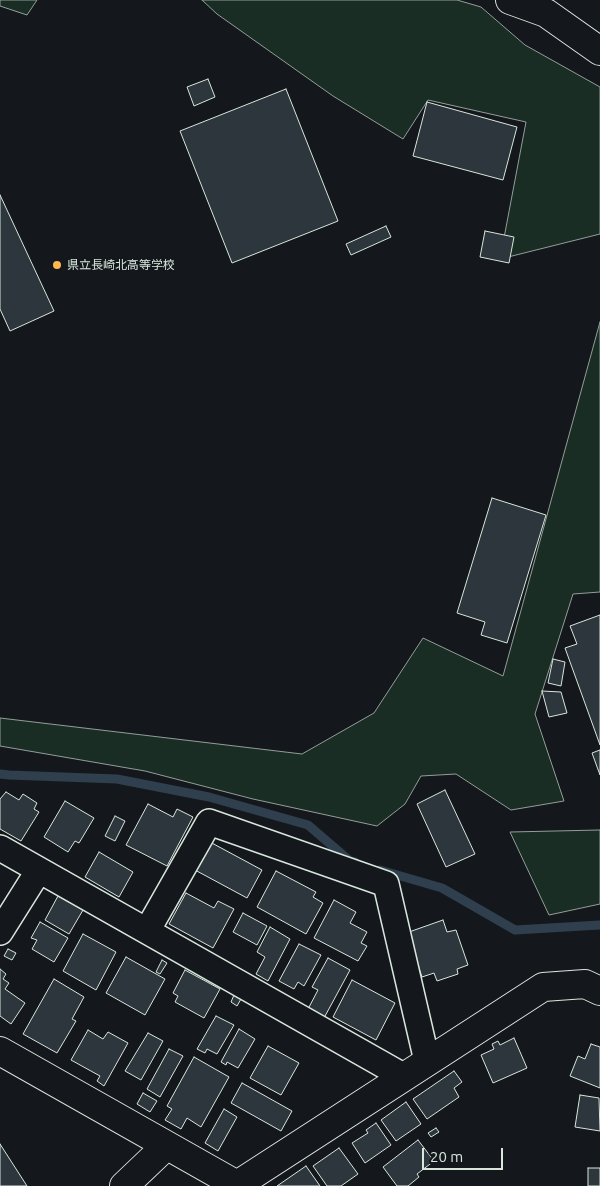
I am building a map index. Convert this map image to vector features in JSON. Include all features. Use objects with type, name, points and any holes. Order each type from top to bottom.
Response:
[{"type":"street","points":[[510,0],[546,13],[600,51]]},
{"type":"street","points":[[147,931],[209,822],[386,884],[428,1061]]},
{"type":"street","points":[[0,848],[403,1076]]},
{"type":"street","points":[[0,932],[39,870]]},
{"type":"street","points":[[0,1051],[237,1185],[543,987],[585,984],[600,990]]},
{"type":"street","points":[[124,1186],[166,1146]]},
{"type":"green space","points":[[0,0],[37,0],[27,15],[0,6]]},
{"type":"green space","points":[[202,0],[457,0],[481,7],[525,45],[600,87],[600,234],[500,259],[526,122],[428,100],[403,139],[333,96],[217,14]]},
{"type":"green space","points":[[600,322],[600,592],[573,594],[535,714],[564,801],[511,810],[456,774],[421,776],[405,804],[377,826],[253,799],[145,771],[0,746],[0,718],[302,754],[374,713],[423,638],[503,676]]},
{"type":"green space","points":[[600,830],[600,904],[549,915],[510,832]]},
{"type":"building","points":[[208,79],[215,97],[194,106],[187,87]]},
{"type":"building","points":[[286,89],[338,221],[232,263],[180,131]]},
{"type":"building","points":[[427,102],[517,127],[503,180],[413,156]]},
{"type":"building","points":[[0,195],[54,311],[10,331],[0,309]]},
{"type":"building","points":[[386,226],[391,237],[351,255],[346,244]]},
{"type":"building","points":[[485,231],[514,237],[509,263],[480,257]]},
{"type":"building","points":[[492,498],[546,515],[507,643],[481,635],[485,622],[457,613]]},
{"type":"building","points":[[600,615],[600,745],[565,648],[577,644],[570,626]]},
{"type":"building","points":[[553,659],[565,662],[561,686],[548,683]]},
{"type":"building","points":[[542,691],[561,692],[567,713],[549,717]]},
{"type":"building","points":[[600,750],[600,775],[592,753]]},
{"type":"building","points":[[445,790],[475,854],[446,867],[417,804]]},
{"type":"building","points":[[6,792],[19,800],[23,794],[37,803],[34,809],[39,812],[21,841],[0,829],[0,799]]},
{"type":"building","points":[[65,801],[94,818],[79,843],[75,841],[68,852],[44,837]]},
{"type":"building","points":[[148,804],[173,817],[177,809],[193,817],[167,866],[126,845]]},
{"type":"building","points":[[115,816],[125,821],[115,841],[105,836]]},
{"type":"building","points":[[210,842],[262,870],[247,898],[195,870]]},
{"type":"building","points":[[99,852],[133,872],[119,897],[85,877]]},
{"type":"building","points":[[276,871],[316,892],[313,897],[323,903],[306,934],[257,907]]},
{"type":"building","points":[[186,893],[214,908],[218,901],[234,909],[213,948],[169,924]]},
{"type":"building","points":[[58,896],[83,910],[69,934],[45,920]]},
{"type":"building","points":[[334,900],[356,912],[350,923],[367,932],[361,943],[367,946],[358,961],[314,938]]},
{"type":"building","points":[[243,913],[267,926],[257,945],[233,932]]},
{"type":"building","points":[[443,920],[447,932],[456,930],[468,965],[457,969],[458,974],[437,981],[434,973],[422,977],[411,945],[413,944],[409,932]]},
{"type":"building","points":[[40,922],[68,938],[54,962],[32,949],[37,940],[31,938]]},
{"type":"building","points":[[270,927],[290,939],[268,981],[256,974],[265,957],[257,952]]},
{"type":"building","points":[[83,934],[116,952],[96,990],[63,971]]},
{"type":"building","points":[[299,944],[321,955],[304,986],[298,982],[294,989],[279,981]]},
{"type":"building","points":[[8,949],[16,953],[12,960],[4,956]]},
{"type":"building","points":[[126,957],[165,979],[145,1015],[106,993]]},
{"type":"building","points":[[328,958],[350,970],[324,1018],[308,1009],[318,990],[312,987]]},
{"type":"building","points":[[162,960],[167,963],[160,974],[156,972]]},
{"type":"building","points":[[0,969],[6,974],[3,979],[9,983],[5,989],[25,1003],[11,1024],[0,1016]]},
{"type":"building","points":[[185,970],[220,989],[204,1018],[175,1002],[178,996],[173,993]]},
{"type":"building","points":[[54,979],[84,997],[72,1019],[76,1021],[57,1053],[23,1034]]},
{"type":"building","points":[[352,980],[395,1003],[376,1040],[333,1017]]},
{"type":"building","points":[[234,995],[241,999],[237,1006],[231,1002]]},
{"type":"building","points":[[216,1016],[234,1025],[217,1054],[207,1049],[205,1053],[197,1049]]},
{"type":"building","points":[[239,1029],[255,1039],[238,1068],[227,1062],[226,1065],[221,1062]]},
{"type":"building","points":[[88,1030],[103,1039],[108,1032],[128,1043],[104,1086],[97,1081],[100,1076],[71,1060]]},
{"type":"building","points":[[148,1033],[163,1041],[141,1080],[125,1071]]},
{"type":"building","points":[[514,1038],[527,1068],[493,1083],[481,1055],[494,1049],[492,1044],[498,1041],[500,1045]]},
{"type":"building","points":[[591,1044],[600,1047],[600,1088],[570,1076],[578,1056],[585,1059]]},
{"type":"building","points":[[268,1046],[299,1063],[281,1095],[250,1078]]},
{"type":"building","points":[[169,1049],[183,1056],[160,1097],[147,1089]]},
{"type":"building","points":[[194,1057],[229,1077],[201,1127],[187,1118],[181,1129],[165,1120],[172,1109],[167,1106]]},
{"type":"building","points":[[454,1071],[462,1082],[454,1088],[459,1097],[427,1119],[413,1099]]},
{"type":"building","points":[[242,1083],[292,1111],[281,1131],[231,1103]]},
{"type":"building","points":[[143,1093],[157,1101],[150,1112],[137,1104]]},
{"type":"building","points":[[580,1095],[599,1098],[600,1131],[575,1127]]},
{"type":"building","points":[[406,1102],[421,1124],[396,1141],[381,1120]]},
{"type":"building","points":[[224,1109],[237,1117],[218,1151],[205,1143]]},
{"type":"building","points":[[376,1123],[391,1145],[365,1163],[352,1143],[368,1133],[366,1130]]},
{"type":"building","points":[[436,1128],[439,1132],[431,1137],[428,1133]]},
{"type":"building","points":[[418,1140],[434,1161],[417,1174],[419,1177],[408,1186],[397,1186],[383,1167]]},
{"type":"building","points":[[0,1144],[27,1186],[0,1186]]},
{"type":"building","points":[[339,1148],[358,1174],[341,1186],[327,1186],[313,1166]]},
{"type":"building","points":[[306,1166],[320,1186],[277,1186]]},
{"type":"building","points":[[588,1168],[600,1168],[600,1186],[588,1186]]},
{"type":"waterway","points":[[0,774],[117,779],[209,797],[308,825],[350,861],[355,862]]},
{"type":"waterway","points":[[380,870],[442,888],[515,930],[600,925]]},
{"type":"place","name":"県立長崎北高等学校","points":[[57,265]]}]
